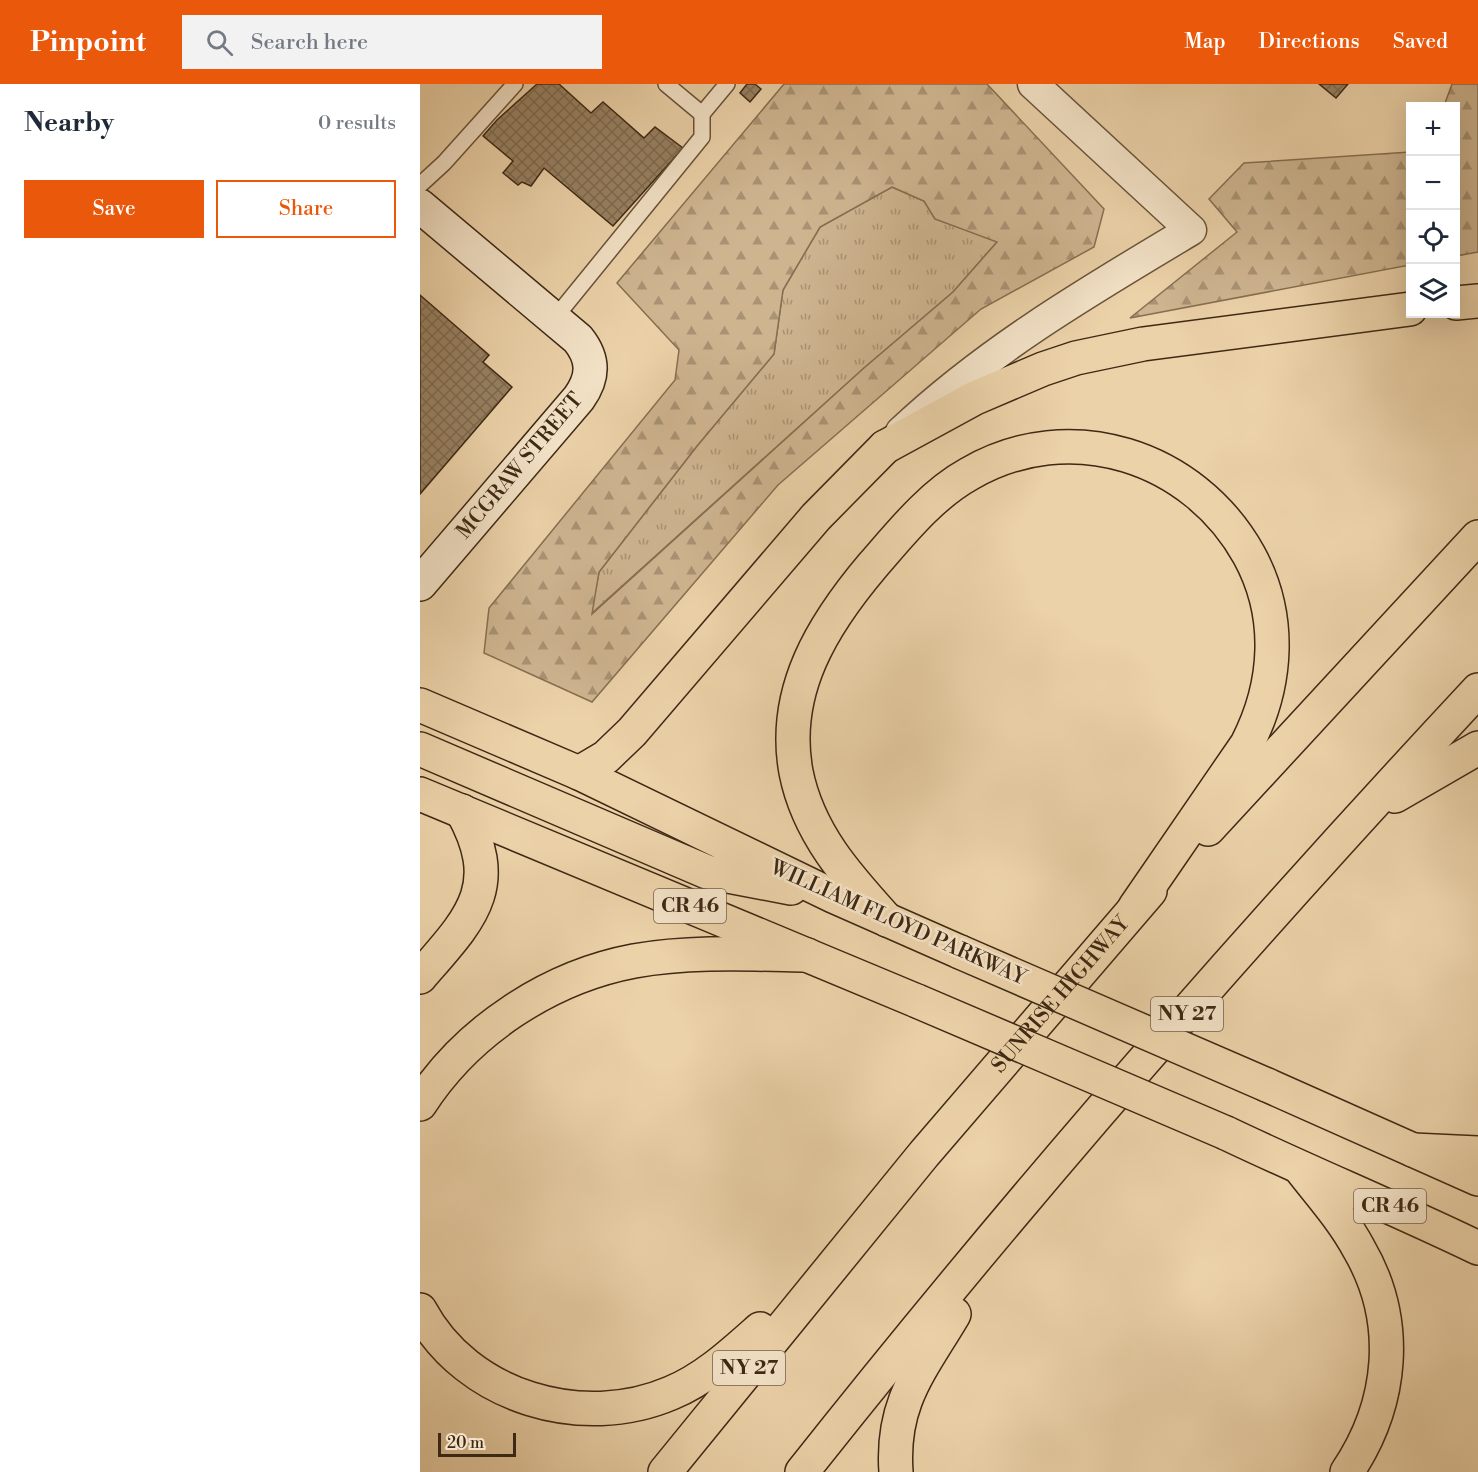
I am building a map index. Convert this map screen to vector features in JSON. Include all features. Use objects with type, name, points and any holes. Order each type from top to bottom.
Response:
[{"type":"highway","points":[[1460,302],[1478,300]]},
{"type":"highway","points":[[579,773],[606,757],[632,732],[816,517],[885,447],[975,398],[1043,369],[1076,358],[1154,342],[1406,310]]},
{"type":"highway","points":[[886,920],[828,851],[801,793],[793,750],[795,711],[802,679],[811,655],[838,609],[885,551],[932,502],[951,486],[990,463],[1033,450],[1056,446],[1100,450],[1142,460],[1181,479],[1200,493],[1230,524],[1247,552],[1261,580],[1270,618],[1272,660],[1270,682],[1258,723],[1136,907]]},
{"type":"highway","name":"SUNRISE HIGHWAY","points":[[665,1472],[833,1264],[1136,907],[1478,537]]},
{"type":"highway","name":"NY 27","points":[[802,1472],[1020,1207],[1355,821],[1478,690]]},
{"type":"highway","name":"WILLIAM FLOYD PARKWAY","points":[[420,705],[579,773],[886,920],[1478,1179]]},
{"type":"highway","points":[[1355,821],[1435,770],[1478,748]]},
{"type":"highway","points":[[420,749],[707,872],[833,896]]},
{"type":"highway","name":"CR 46","points":[[420,794],[917,1001],[1226,1133],[1300,1168],[1373,1198],[1478,1248]]},
{"type":"highway","points":[[420,977],[467,920],[479,894],[481,868],[479,853],[473,833],[462,811]]},
{"type":"highway","points":[[420,1104],[451,1063],[489,1029],[523,1006],[579,978],[634,961],[682,955],[807,955]]},
{"type":"highway","points":[[1413,1150],[1478,1153]]},
{"type":"highway","points":[[1300,1168],[1335,1212],[1360,1249],[1375,1282],[1385,1323],[1386,1382],[1367,1438],[1347,1472]]},
{"type":"highway","points":[[896,1472],[896,1438],[900,1417],[916,1374],[1020,1207]]},
{"type":"highway","points":[[420,1311],[438,1337],[455,1354],[495,1384],[546,1404],[600,1410],[648,1402],[693,1382],[735,1352],[833,1264]]},
{"type":"main road","points":[[420,206],[566,329]]},
{"type":"main road","name":"MCGRAW STREET","points":[[420,584],[586,388],[591,367],[589,357],[566,329]]},
{"type":"street","points":[[885,447],[957,381],[1044,318],[1191,230],[1033,84]]},
{"type":"lane","points":[[420,185],[444,164],[515,84]]},
{"type":"lane","points":[[666,84],[702,114]]},
{"type":"lane","points":[[566,329],[702,137],[702,114],[727,84]]},
{"type":"green space","points":[[784,84],[987,84],[1104,209],[1094,247],[981,309],[778,485],[592,702],[484,653],[489,608],[675,380],[679,350],[617,283]],"holes":[[[892,187],[924,201],[935,219],[997,242],[953,292],[864,368],[592,614],[599,572],[697,446],[774,354],[783,290],[820,227]]]},
{"type":"green space","points":[[1452,84],[1478,84],[1478,252],[1460,255],[1460,102],[1445,102]]},
{"type":"green space","points":[[1406,152],[1406,266],[1130,318],[1237,232],[1209,199],[1244,163]]},
{"type":"green space","points":[[892,187],[924,201],[935,219],[998,241],[953,292],[864,368],[591,614],[599,572],[697,446],[774,354],[783,290],[820,227]]},
{"type":"building","points":[[537,84],[559,84],[591,113],[603,102],[644,138],[655,127],[683,148],[613,226],[544,168],[531,186],[522,182],[518,185],[503,173],[513,161],[483,136],[497,120]]},
{"type":"building","points":[[747,84],[755,84],[761,89],[750,102],[740,93]]},
{"type":"building","points":[[1319,84],[1348,84],[1336,98]]},
{"type":"building","points":[[420,295],[489,355],[483,362],[512,387],[420,494]]}]
